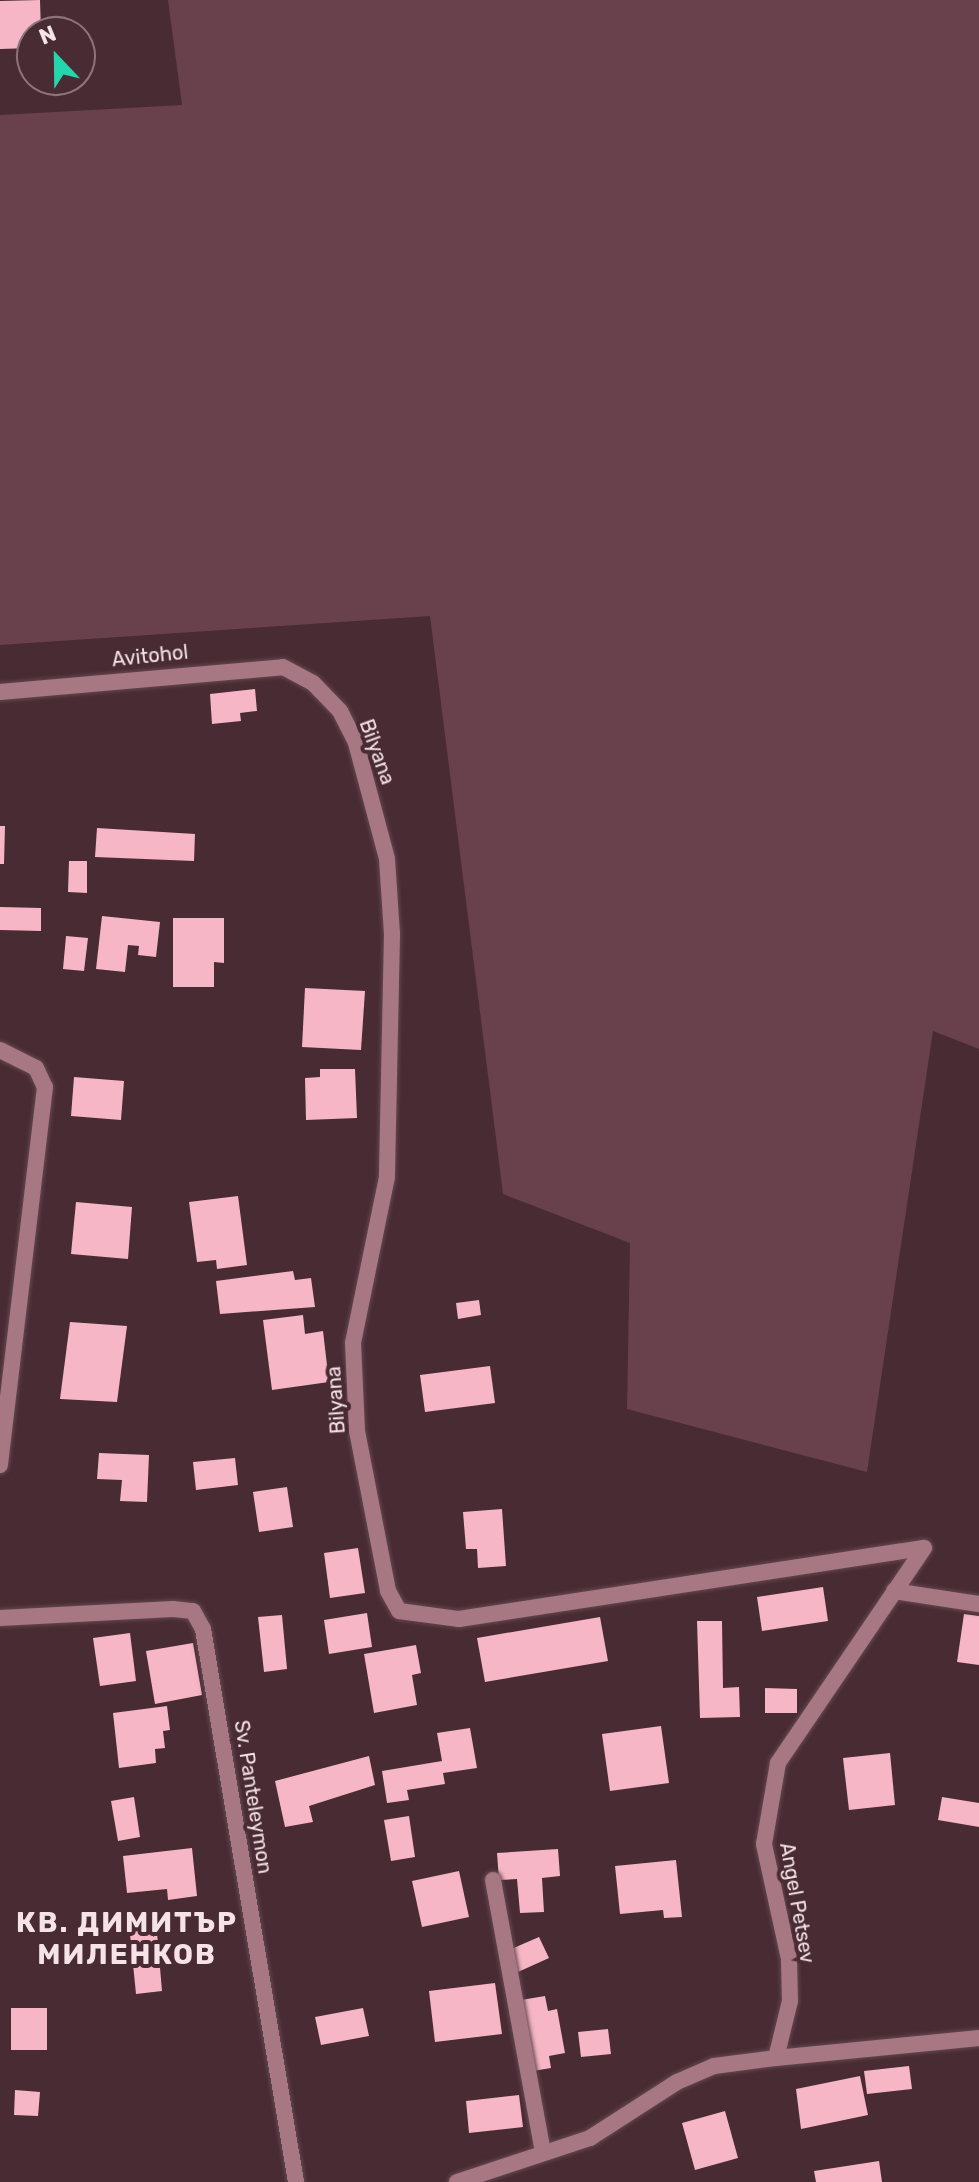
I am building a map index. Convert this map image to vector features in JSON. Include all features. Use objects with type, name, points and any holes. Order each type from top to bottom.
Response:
[{"type":"street","name":"Avitohol","points":[[0,692],[234,668],[283,667],[303,677]]},
{"type":"street","name":"Bilyana","points":[[303,677],[340,711],[356,743],[387,859],[392,1044],[387,1177],[353,1343],[357,1431],[373,1526],[388,1591],[399,1611],[459,1619],[924,1548]]},
{"type":"street","points":[[0,1050],[36,1068],[45,1087],[0,1465]]},
{"type":"street","name":"Angel Petsev","points":[[776,2058],[790,2001],[789,1959],[764,1844],[767,1804],[778,1763],[924,1548]]},
{"type":"street","points":[[894,1591],[979,1604]]},
{"type":"street","name":"Sv. Panteleymon","points":[[0,1618],[173,1609],[193,1611],[203,1629],[296,2182]]},
{"type":"street","points":[[493,1880],[543,2152]]},
{"type":"street","points":[[457,2182],[590,2138],[677,2082],[714,2066],[979,2038]]},
{"type":"shaded area","points":[[168,0],[979,0],[979,1049],[933,1031],[867,1472],[627,1409],[630,1243],[503,1194],[430,616],[0,645],[0,115],[182,105]]},
{"type":"building","points":[[40,0],[40,16],[16,16],[16,48],[0,49],[0,1]]},
{"type":"building","points":[[255,689],[257,711],[240,713],[241,721],[212,724],[210,694]]},
{"type":"building","points":[[0,826],[5,826],[4,864],[0,864]]},
{"type":"building","points":[[97,828],[195,834],[194,861],[95,857]]},
{"type":"building","points":[[69,861],[87,861],[87,893],[68,892]]},
{"type":"building","points":[[0,907],[41,908],[41,931],[0,930]]},
{"type":"building","points":[[102,916],[160,922],[156,957],[138,955],[139,946],[128,945],[125,972],[96,969]]},
{"type":"building","points":[[173,918],[224,918],[224,963],[214,962],[214,987],[173,987]]},
{"type":"building","points":[[66,936],[88,938],[84,971],[63,969]]},
{"type":"building","points":[[305,988],[365,991],[361,1050],[302,1047]]},
{"type":"building","points":[[320,1069],[355,1069],[357,1118],[306,1120],[305,1078],[320,1077]]},
{"type":"building","points":[[74,1077],[124,1081],[121,1120],[71,1116]]},
{"type":"building","points":[[238,1196],[247,1265],[217,1269],[216,1260],[197,1262],[189,1202]]},
{"type":"building","points":[[76,1202],[132,1207],[128,1259],[71,1254]]},
{"type":"building","points":[[293,1271],[295,1280],[311,1278],[315,1307],[220,1314],[216,1281]]},
{"type":"building","points":[[479,1300],[481,1315],[458,1319],[456,1303]]},
{"type":"building","points":[[303,1315],[305,1334],[323,1331],[329,1382],[272,1390],[263,1320]]},
{"type":"building","points":[[70,1322],[127,1326],[117,1402],[60,1399]]},
{"type":"building","points":[[490,1366],[495,1403],[425,1412],[420,1375]]},
{"type":"building","points":[[99,1453],[149,1455],[147,1502],[120,1501],[122,1480],[97,1479]]},
{"type":"building","points":[[235,1458],[238,1485],[196,1490],[193,1462]]},
{"type":"building","points":[[287,1487],[293,1527],[259,1532],[253,1492]]},
{"type":"building","points":[[502,1509],[506,1566],[478,1568],[477,1549],[466,1549],[463,1512]]},
{"type":"building","points":[[358,1548],[365,1593],[330,1598],[324,1553]]},
{"type":"building","points":[[823,1587],[828,1621],[762,1631],[757,1597]]},
{"type":"building","points":[[367,1613],[372,1647],[329,1654],[324,1620]]},
{"type":"building","points":[[964,1614],[979,1616],[979,1665],[957,1662]]},
{"type":"building","points":[[282,1615],[287,1669],[264,1672],[258,1617]]},
{"type":"building","points":[[600,1617],[608,1661],[485,1682],[477,1638]]},
{"type":"building","points":[[697,1621],[722,1621],[723,1688],[739,1687],[740,1717],[700,1718]]},
{"type":"building","points":[[130,1633],[136,1681],[100,1686],[93,1638]]},
{"type":"building","points":[[193,1643],[202,1695],[155,1704],[146,1651]]},
{"type":"building","points":[[416,1645],[421,1673],[412,1675],[417,1705],[374,1713],[364,1654]]},
{"type":"building","points":[[765,1688],[797,1689],[797,1713],[765,1713]]},
{"type":"building","points":[[167,1706],[170,1730],[163,1731],[165,1748],[155,1749],[156,1763],[119,1768],[113,1713]]},
{"type":"building","points":[[661,1726],[669,1783],[610,1791],[602,1734]]},
{"type":"building","points":[[470,1728],[477,1768],[443,1773],[445,1784],[407,1790],[409,1800],[387,1803],[382,1771],[442,1761],[437,1733]]},
{"type":"building","points":[[890,1753],[895,1805],[849,1810],[843,1758]]},
{"type":"building","points":[[369,1756],[375,1785],[309,1806],[313,1822],[285,1827],[275,1781]]},
{"type":"building","points":[[134,1797],[140,1837],[118,1841],[111,1801]]},
{"type":"building","points":[[942,1797],[979,1803],[979,1827],[938,1820]]},
{"type":"building","points":[[409,1816],[415,1857],[391,1861],[384,1820]]},
{"type":"building","points":[[192,1848],[197,1896],[168,1900],[167,1889],[127,1893],[123,1856]]},
{"type":"building","points":[[558,1849],[560,1876],[542,1878],[544,1912],[520,1913],[517,1879],[499,1880],[497,1853]]},
{"type":"building","points":[[676,1860],[682,1917],[664,1918],[663,1910],[620,1914],[615,1866]]},
{"type":"building","points":[[459,1871],[469,1917],[422,1927],[412,1881]]},
{"type":"building","points":[[156,1921],[162,1991],[136,1994],[129,1924]]},
{"type":"building","points":[[539,1937],[549,1958],[518,1972],[509,1950]]},
{"type":"building","points":[[495,1983],[502,2034],[435,2042],[429,1991]]},
{"type":"building","points":[[545,1996],[548,2011],[557,2009],[565,2053],[549,2056],[551,2068],[533,2071],[521,2000]]},
{"type":"building","points":[[11,2008],[47,2008],[47,2050],[11,2050]]},
{"type":"building","points":[[363,2008],[369,2036],[321,2045],[315,2017]]},
{"type":"building","points":[[608,2029],[611,2054],[581,2057],[578,2032]]},
{"type":"building","points":[[909,2066],[912,2089],[867,2094],[864,2071]]},
{"type":"building","points":[[860,2076],[868,2115],[801,2129],[796,2089]]},
{"type":"building","points":[[15,2090],[40,2092],[38,2116],[14,2115]]},
{"type":"building","points":[[519,2095],[523,2127],[469,2133],[466,2101]]},
{"type":"building","points":[[725,2111],[738,2158],[695,2170],[682,2123]]},
{"type":"building","points":[[879,2161],[882,2182],[816,2182],[814,2171]]},
{"type":"district","name":"КВ. ДИМИТЪР МИЛЕНКОВ","points":[[127,1939]]}]
